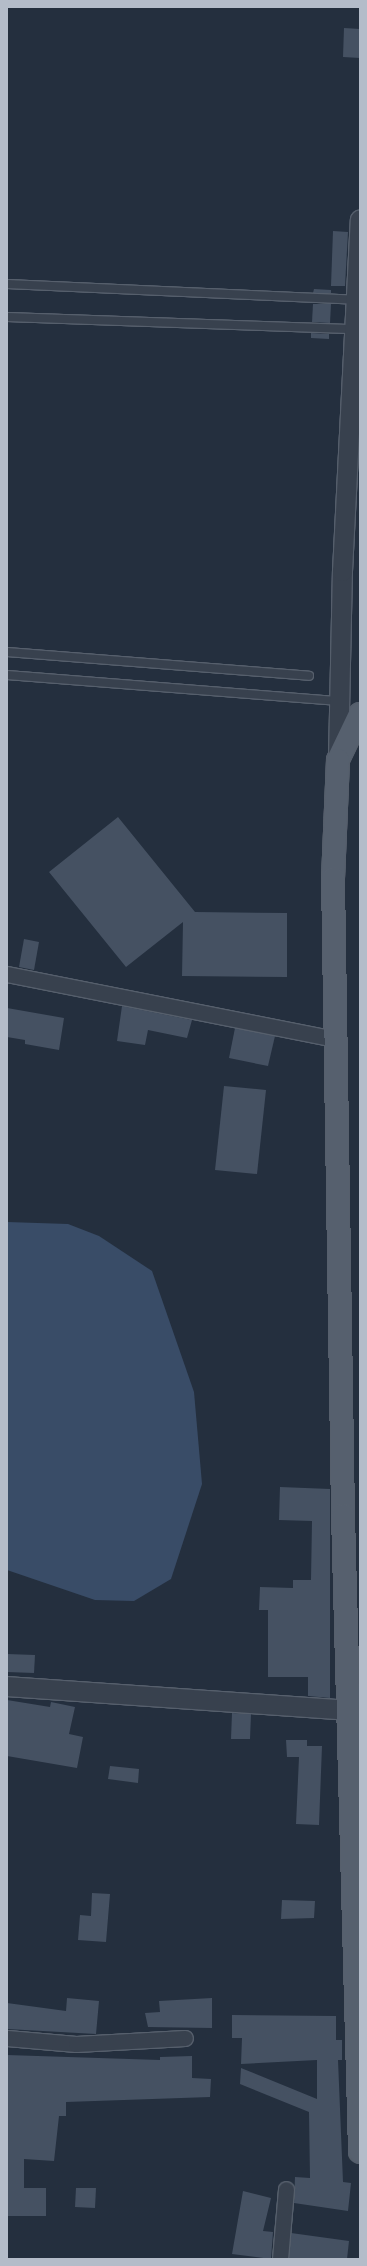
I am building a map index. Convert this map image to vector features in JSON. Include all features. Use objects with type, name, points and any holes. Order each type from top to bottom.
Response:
[{"type":"main road","points":[[360,714],[338,760],[333,878],[348,1710],[360,2152]]},
{"type":"street","points":[[338,760],[339,702],[360,219]]},
{"type":"street","points":[[7,974],[335,1039]]},
{"type":"street","points":[[7,1686],[348,1710]]},
{"type":"street","points":[[7,2038],[76,2044],[185,2038]]},
{"type":"street","points":[[280,2259],[286,2189]]},
{"type":"lane","points":[[7,284],[357,300]]},
{"type":"lane","points":[[7,317],[356,329]]},
{"type":"lane","points":[[7,652],[308,676]]},
{"type":"lane","points":[[7,675],[339,702]]},
{"type":"water","points":[[7,1222],[68,1224],[99,1236],[152,1271],[194,1392],[202,1484],[171,1579],[134,1601],[95,1600],[7,1570]]},
{"type":"building","points":[[344,28],[360,29],[360,58],[343,57]]},
{"type":"building","points":[[333,231],[348,232],[345,286],[331,286]]},
{"type":"building","points":[[314,289],[331,290],[331,293],[313,293]]},
{"type":"building","points":[[313,304],[331,304],[330,323],[312,322]]},
{"type":"building","points":[[311,333],[329,334],[329,339],[311,338]]},
{"type":"building","points":[[118,817],[195,912],[287,913],[287,977],[182,976],[183,922],[126,967],[49,872]]},
{"type":"building","points":[[24,939],[39,942],[34,970],[19,967]]},
{"type":"building","points":[[122,1006],[192,1020],[187,1038],[148,1030],[145,1045],[117,1041]]},
{"type":"building","points":[[7,1008],[64,1018],[59,1050],[25,1044],[25,1040],[7,1037]]},
{"type":"building","points":[[235,1028],[275,1036],[268,1066],[229,1058]]},
{"type":"building","points":[[224,1086],[266,1090],[257,1174],[215,1170]]},
{"type":"building","points":[[280,1487],[330,1489],[330,1698],[308,1696],[308,1677],[268,1677],[268,1610],[259,1610],[260,1587],[293,1588],[293,1580],[311,1580],[312,1521],[279,1520]]},
{"type":"building","points":[[7,1654],[35,1655],[34,1673],[7,1672]]},
{"type":"building","points":[[7,1700],[50,1707],[51,1702],[75,1707],[69,1734],[83,1737],[77,1768],[7,1756]]},
{"type":"building","points":[[232,1713],[251,1714],[250,1739],[231,1739]]},
{"type":"building","points":[[286,1740],[307,1740],[307,1746],[322,1746],[319,1825],[296,1824],[299,1757],[287,1757]]},
{"type":"building","points":[[110,1766],[139,1769],[138,1783],[108,1779]]},
{"type":"building","points":[[92,1893],[110,1894],[106,1942],[78,1940],[80,1915],[91,1916]]},
{"type":"building","points":[[282,1900],[315,1901],[314,1918],[281,1919]]},
{"type":"building","points":[[67,1998],[99,2001],[96,2034],[7,2029],[7,2003],[66,2011]]},
{"type":"building","points":[[212,1998],[212,2028],[148,2027],[145,2013],[160,2012],[159,2001]]},
{"type":"building","points":[[232,2015],[336,2016],[336,2040],[342,2040],[342,2060],[338,2060],[343,2182],[351,2183],[348,2211],[294,2203],[295,2177],[310,2178],[309,2112],[240,2084],[241,2068],[317,2099],[317,2060],[241,2064],[242,2038],[232,2038]]},
{"type":"building","points":[[7,2055],[160,2060],[160,2057],[192,2056],[192,2078],[211,2079],[210,2097],[66,2102],[66,2116],[59,2116],[54,2161],[24,2159],[24,2188],[46,2188],[46,2216],[7,2216]]},
{"type":"building","points":[[76,2188],[96,2188],[95,2208],[75,2207]]},
{"type":"building","points":[[243,2191],[271,2198],[263,2231],[273,2232],[271,2259],[232,2254]]},
{"type":"building","points":[[291,2233],[349,2241],[347,2259],[289,2259]]}]
